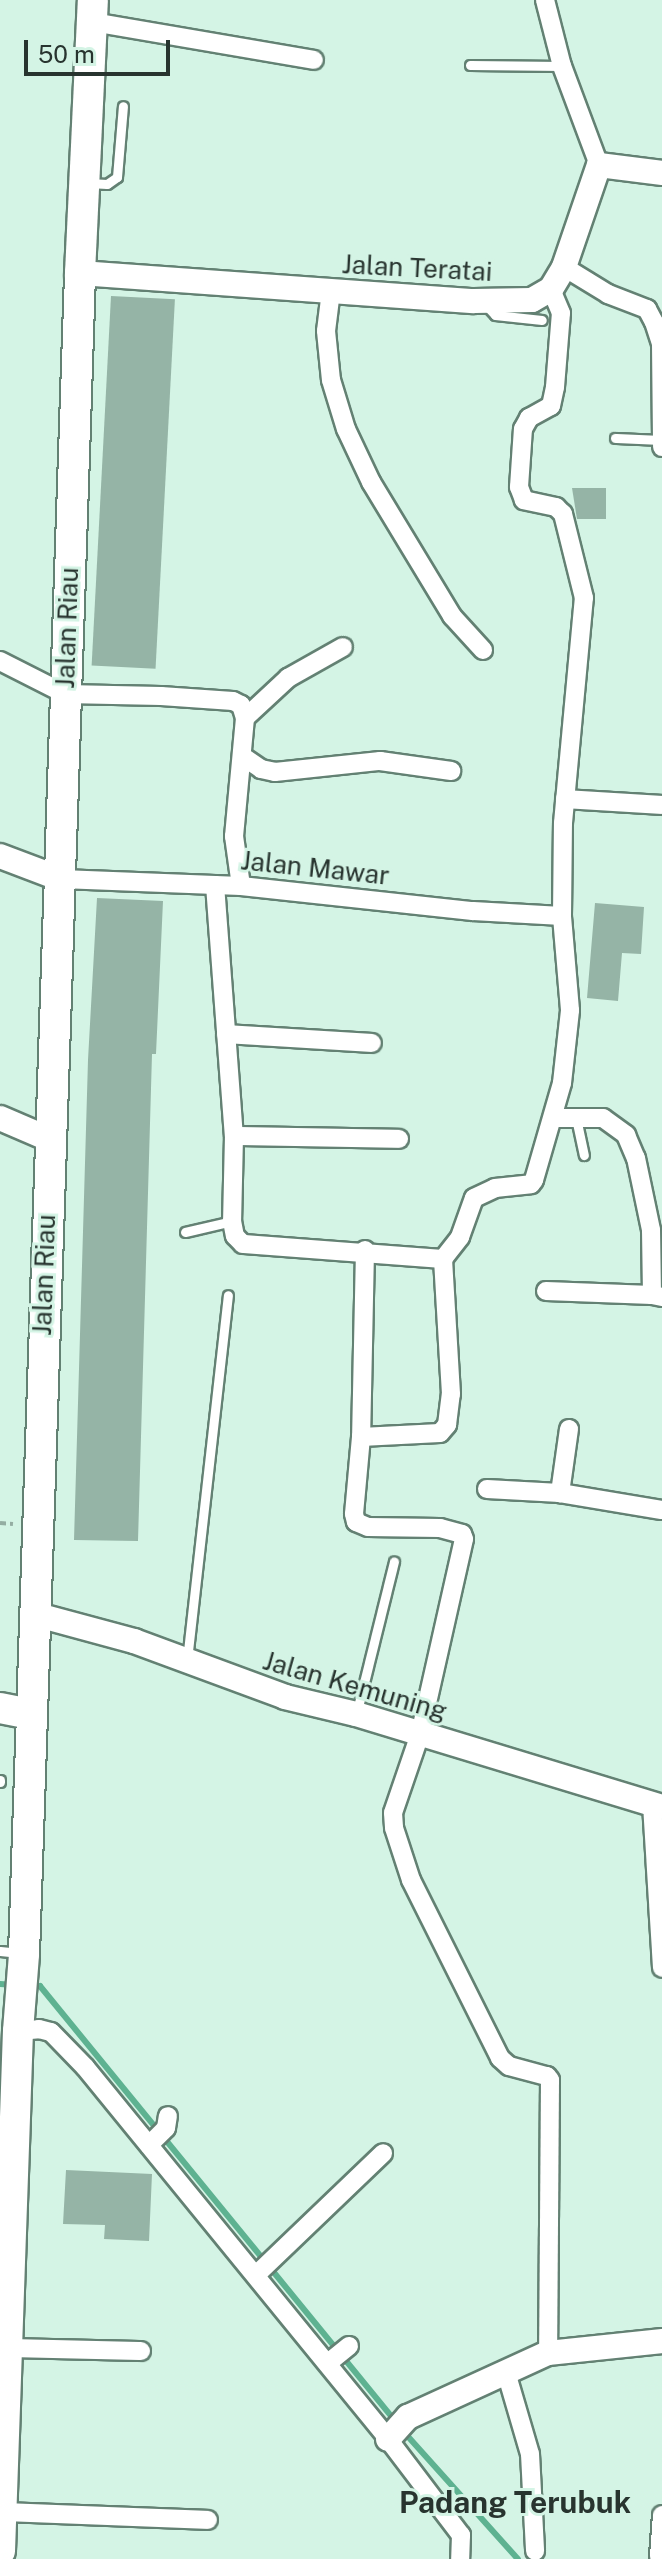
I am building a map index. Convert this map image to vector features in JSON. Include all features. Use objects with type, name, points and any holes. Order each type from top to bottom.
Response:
[{"type":"main road","name":"Jalan Riau","points":[[0,2551],[3,2405],[8,2348],[7,2160],[18,2031],[17,1966],[34,1614],[80,273],[93,11]]},
{"type":"main road","points":[[0,1708],[30,1714]]},
{"type":"street","points":[[361,1437],[440,1433],[447,1425],[451,1394],[443,1259],[460,1237],[474,1198],[495,1188],[531,1184],[534,1180],[554,1118],[570,1010],[562,916],[565,799],[583,588],[563,514],[556,507],[524,500],[520,495],[523,429],[529,418],[551,406],[557,376],[561,313],[551,289],[564,267],[599,165],[562,66],[545,0]]},
{"type":"street","points":[[93,11],[314,60]]},
{"type":"street","points":[[599,165],[662,173]]},
{"type":"street","points":[[564,267],[608,294],[647,309],[661,344],[662,447]]},
{"type":"street","name":"Jalan Teratai","points":[[80,273],[483,300],[532,300],[551,289]]},
{"type":"street","points":[[331,291],[327,343],[331,380],[346,429],[371,482],[452,616],[483,650]]},
{"type":"street","points":[[245,718],[288,678],[343,647]]},
{"type":"street","points":[[0,661],[65,694],[233,701],[241,705],[245,718],[234,836],[241,886]]},
{"type":"street","points":[[242,756],[261,769],[275,772],[380,761],[451,771]]},
{"type":"street","points":[[565,799],[662,805]]},
{"type":"street","points":[[0,856],[61,879]]},
{"type":"street","name":"Jalan Mawar","points":[[61,879],[241,886],[473,911],[562,916]]},
{"type":"street","points":[[215,885],[234,1136],[232,1221],[235,1236],[243,1244],[365,1250],[443,1259]]},
{"type":"street","points":[[226,1034],[372,1043]]},
{"type":"street","points":[[0,1118],[49,1139]]},
{"type":"street","points":[[546,1291],[657,1296],[651,1230],[632,1145],[621,1128],[603,1118],[554,1118]]},
{"type":"street","points":[[234,1136],[399,1139]]},
{"type":"street","points":[[365,1250],[356,1522],[368,1527],[440,1528],[462,1534],[464,1539],[420,1734],[393,1813],[398,1848],[500,2058],[509,2066],[547,2076],[550,2080],[548,2353]]},
{"type":"street","points":[[560,1493],[569,1429]]},
{"type":"street","points":[[487,1489],[560,1493],[662,1510]]},
{"type":"street","name":"Jalan Kemuning","points":[[34,1614],[187,1660],[285,1697],[356,1714],[657,1805]]},
{"type":"street","points":[[657,1805],[662,1968]]},
{"type":"street","points":[[18,2031],[39,2029],[59,2037],[159,2132],[331,2361],[397,2428],[461,2535],[460,2559]]},
{"type":"street","points":[[260,2270],[383,2153]]},
{"type":"street","points":[[397,2428],[548,2353],[662,2341]]},
{"type":"street","points":[[331,2361],[349,2346]]},
{"type":"street","points":[[8,2348],[141,2351]]},
{"type":"street","points":[[506,2372],[530,2454],[535,2551]]},
{"type":"street","points":[[2,2512],[208,2520]]},
{"type":"street","points":[[659,2557],[662,2515]]},
{"type":"lane","points":[[470,65],[562,66]]},
{"type":"lane","points":[[85,183],[107,184],[117,177],[123,106]]},
{"type":"lane","points":[[483,300],[487,311],[495,315],[542,320]]},
{"type":"lane","points":[[615,438],[662,440]]},
{"type":"lane","points":[[576,1118],[584,1155]]},
{"type":"lane","points":[[185,1232],[232,1221]]},
{"type":"lane","points":[[187,1660],[228,1295]]},
{"type":"lane","points":[[356,1714],[394,1562]]},
{"type":"path","points":[[0,1523],[16,1524]]},
{"type":"building","points":[[111,296],[175,299],[156,669],[92,665]]},
{"type":"building","points":[[572,488],[606,488],[606,519],[577,519]]},
{"type":"building","points":[[97,898],[163,901],[156,1054],[152,1054],[138,1541],[74,1540],[88,1060]]},
{"type":"building","points":[[595,903],[644,907],[641,954],[622,953],[618,1001],[587,998]]},
{"type":"building","points":[[66,2170],[152,2174],[149,2241],[104,2239],[105,2225],[63,2224]]},
{"type":"waterway","points":[[0,1984],[15,1985]]},
{"type":"waterway","points":[[30,1986],[40,1986],[396,2422]]},
{"type":"waterway","points":[[403,2431],[518,2559]]},
{"type":"district","name":"Padang Terubuk","points":[[515,2502]]}]
